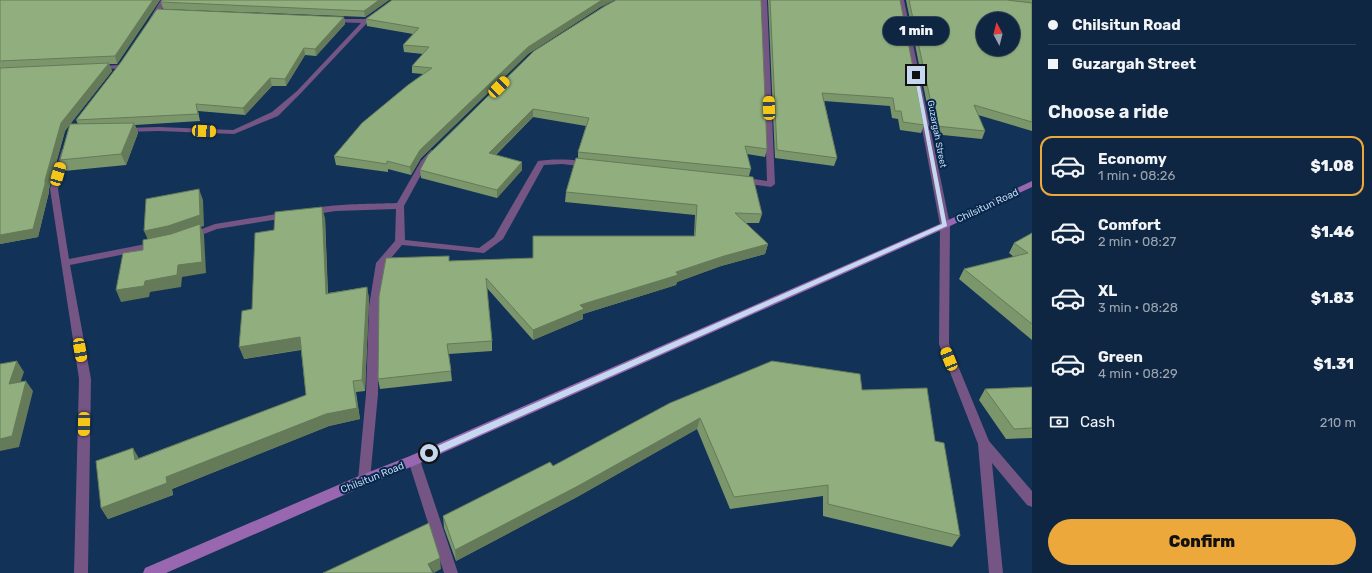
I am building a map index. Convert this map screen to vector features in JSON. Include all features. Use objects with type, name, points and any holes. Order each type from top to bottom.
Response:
[{"type":"main road","name":"Chilsitun Road","points":[[150,573],[364,480],[414,460],[945,225],[1032,184]]},
{"type":"street","points":[[145,30],[162,12],[164,0]]},
{"type":"street","points":[[115,130],[159,129],[234,132],[275,114],[299,92],[366,21],[396,0]]},
{"type":"street","points":[[732,180],[771,184],[764,0]]},
{"type":"street","name":"Guzargah Street","points":[[901,0],[945,225],[944,344],[984,444]]},
{"type":"street","points":[[327,19],[366,21]]},
{"type":"street","points":[[88,69],[122,64],[111,79]]},
{"type":"street","points":[[68,138],[54,188],[85,379],[81,573]]},
{"type":"street","points":[[364,480],[372,394],[374,306],[381,263],[400,242],[400,206],[425,161],[442,144]]},
{"type":"street","points":[[400,242],[481,251],[498,239],[541,163],[562,162],[601,166]]},
{"type":"street","points":[[181,239],[215,227],[336,208],[400,206]]},
{"type":"street","points":[[65,263],[167,243]]},
{"type":"street","points":[[984,444],[1032,500]]},
{"type":"street","points":[[984,444],[996,573]]},
{"type":"street","points":[[414,460],[451,573]]},
{"type":"building","points":[[0,0],[153,0],[115,56],[0,61]]},
{"type":"building","points":[[162,0],[379,0],[364,11],[161,2]]},
{"type":"building","points":[[392,0],[602,0],[528,47],[420,150],[410,167],[387,161],[387,164],[334,156],[362,123],[408,85],[432,68],[412,66],[429,47],[403,45],[419,28],[366,19]]},
{"type":"building","points":[[616,0],[761,0],[767,149],[745,146],[751,169],[578,152],[589,118],[533,109],[489,153],[522,162],[497,190],[420,170],[428,155],[534,51]]},
{"type":"building","points":[[770,0],[900,0],[924,125],[903,122],[901,111],[895,111],[893,98],[822,93],[837,158],[777,150]]},
{"type":"building","points":[[909,0],[1007,0],[1032,3],[1032,122],[974,105],[985,131],[936,126]]},
{"type":"building","points":[[157,9],[344,17],[315,49],[304,48],[285,79],[270,78],[243,108],[196,104],[198,114],[76,120],[121,62]]},
{"type":"building","points":[[109,63],[61,123],[33,229],[0,235],[0,68]]},
{"type":"building","points":[[134,123],[121,154],[60,160],[70,124]]},
{"type":"building","points":[[576,158],[753,177],[762,214],[735,213],[768,244],[724,256],[676,272],[678,275],[580,305],[584,309],[533,330],[486,278],[492,341],[447,344],[451,371],[378,379],[379,296],[386,258],[449,256],[449,261],[533,258],[533,236],[695,236],[697,205],[566,192]]},
{"type":"building","points":[[199,189],[200,215],[168,226],[144,231],[146,199]]},
{"type":"building","points":[[322,207],[326,294],[367,287],[362,380],[353,381],[357,408],[326,414],[166,477],[167,483],[101,508],[96,461],[133,448],[135,460],[306,395],[300,337],[239,347],[242,311],[252,309],[255,233],[274,230],[275,212]]},
{"type":"building","points":[[200,224],[202,262],[178,265],[177,275],[145,281],[144,286],[116,290],[123,253],[143,250],[143,240],[171,234]]},
{"type":"building","points":[[1032,233],[1032,324],[964,269],[1028,253],[1014,243]]},
{"type":"building","points":[[17,361],[9,384],[26,381],[12,436],[0,439],[0,364]]},
{"type":"building","points":[[772,361],[860,374],[862,390],[927,388],[935,441],[944,443],[960,536],[828,504],[828,485],[734,497],[700,418],[578,486],[455,550],[443,516],[550,462],[553,466],[670,403]]},
{"type":"building","points":[[1032,387],[1032,428],[1014,429],[985,389]]},
{"type":"building","points":[[429,523],[440,558],[428,564],[433,573],[323,573]]},
{"type":"route","points":[[429,453],[945,225],[916,75]]}]
